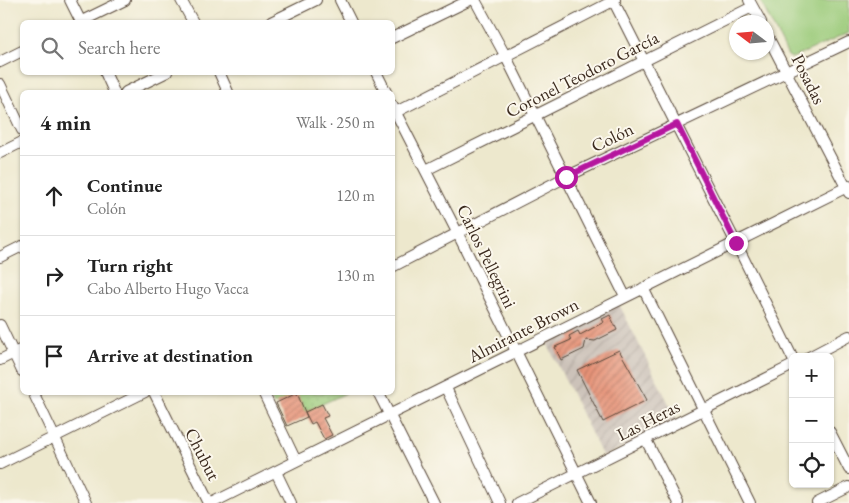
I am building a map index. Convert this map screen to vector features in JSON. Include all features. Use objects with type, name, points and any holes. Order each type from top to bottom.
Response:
[{"type":"street","points":[[70,0],[79,20]]},
{"type":"street","points":[[84,20],[125,0]]},
{"type":"street","points":[[181,0],[192,20]]},
{"type":"street","points":[[275,20],[316,0]]},
{"type":"street","points":[[340,0],[350,20]]},
{"type":"street","points":[[395,37],[470,0]]},
{"type":"street","points":[[475,0],[506,57],[625,296]]},
{"type":"street","points":[[395,111],[506,57],[614,0],[790,353]]},
{"type":"street","points":[[751,3],[757,15]]},
{"type":"street","name":"Coronel Teodoro García","points":[[426,170],[644,61],[751,3]]},
{"type":"street","name":"Colón","points":[[395,266],[566,177],[849,42]]},
{"type":"street","name":"Posadas","points":[[774,48],[848,189]]},
{"type":"street","points":[[0,62],[20,52]]},
{"type":"street","points":[[106,75],[113,90]]},
{"type":"street","points":[[130,90],[161,75]]},
{"type":"street","points":[[220,75],[227,90]]},
{"type":"street","points":[[378,75],[385,90]]},
{"type":"street","points":[[0,84],[20,126]]},
{"type":"street","name":"Carlos Pellegrini","points":[[395,113],[426,170],[591,503]]},
{"type":"street","points":[[0,154],[20,143]]},
{"type":"street","name":"Almirante Brown","points":[[211,503],[446,388],[625,296],[848,189]]},
{"type":"street","points":[[0,257],[20,247]]},
{"type":"street","points":[[643,288],[750,503]]},
{"type":"street","points":[[0,325],[18,351],[0,360]]},
{"type":"street","points":[[817,353],[849,336]]},
{"type":"street","name":"Las Heras","points":[[517,503],[789,367]]},
{"type":"street","points":[[446,388],[500,503]]},
{"type":"street","points":[[34,395],[86,503]]},
{"type":"street","points":[[0,464],[139,395]]},
{"type":"street","name":"Chubut","points":[[156,395],[211,503]]},
{"type":"street","points":[[264,395],[296,461]]},
{"type":"street","points":[[380,395],[434,503]]},
{"type":"street","points":[[646,440],[678,503]]},
{"type":"street","points":[[834,440],[849,469]]},
{"type":"street","points":[[276,472],[291,503]]},
{"type":"street","points":[[817,503],[849,487]]},
{"type":"shaded area","points":[[619,304],[677,420],[603,457],[546,341]]},
{"type":"green space","points":[[760,0],[849,0],[849,33],[792,58],[788,56],[774,28],[774,15],[768,15]]},
{"type":"green space","points":[[269,395],[295,395],[274,405]]},
{"type":"green space","points":[[297,395],[342,395],[305,412]]},
{"type":"building","points":[[610,315],[617,330],[595,341],[586,340],[584,349],[561,360],[555,347],[571,340],[569,336],[578,331],[580,335],[604,322],[602,319]]},
{"type":"building","points":[[619,350],[647,400],[603,422],[577,370]]},
{"type":"building","points":[[293,395],[298,395],[307,417],[287,426],[276,403]]},
{"type":"building","points":[[322,404],[328,416],[323,418],[332,435],[324,439],[315,422],[311,424],[305,412]]},
{"type":"route","points":[[566,177],[677,124],[736,243]]}]
